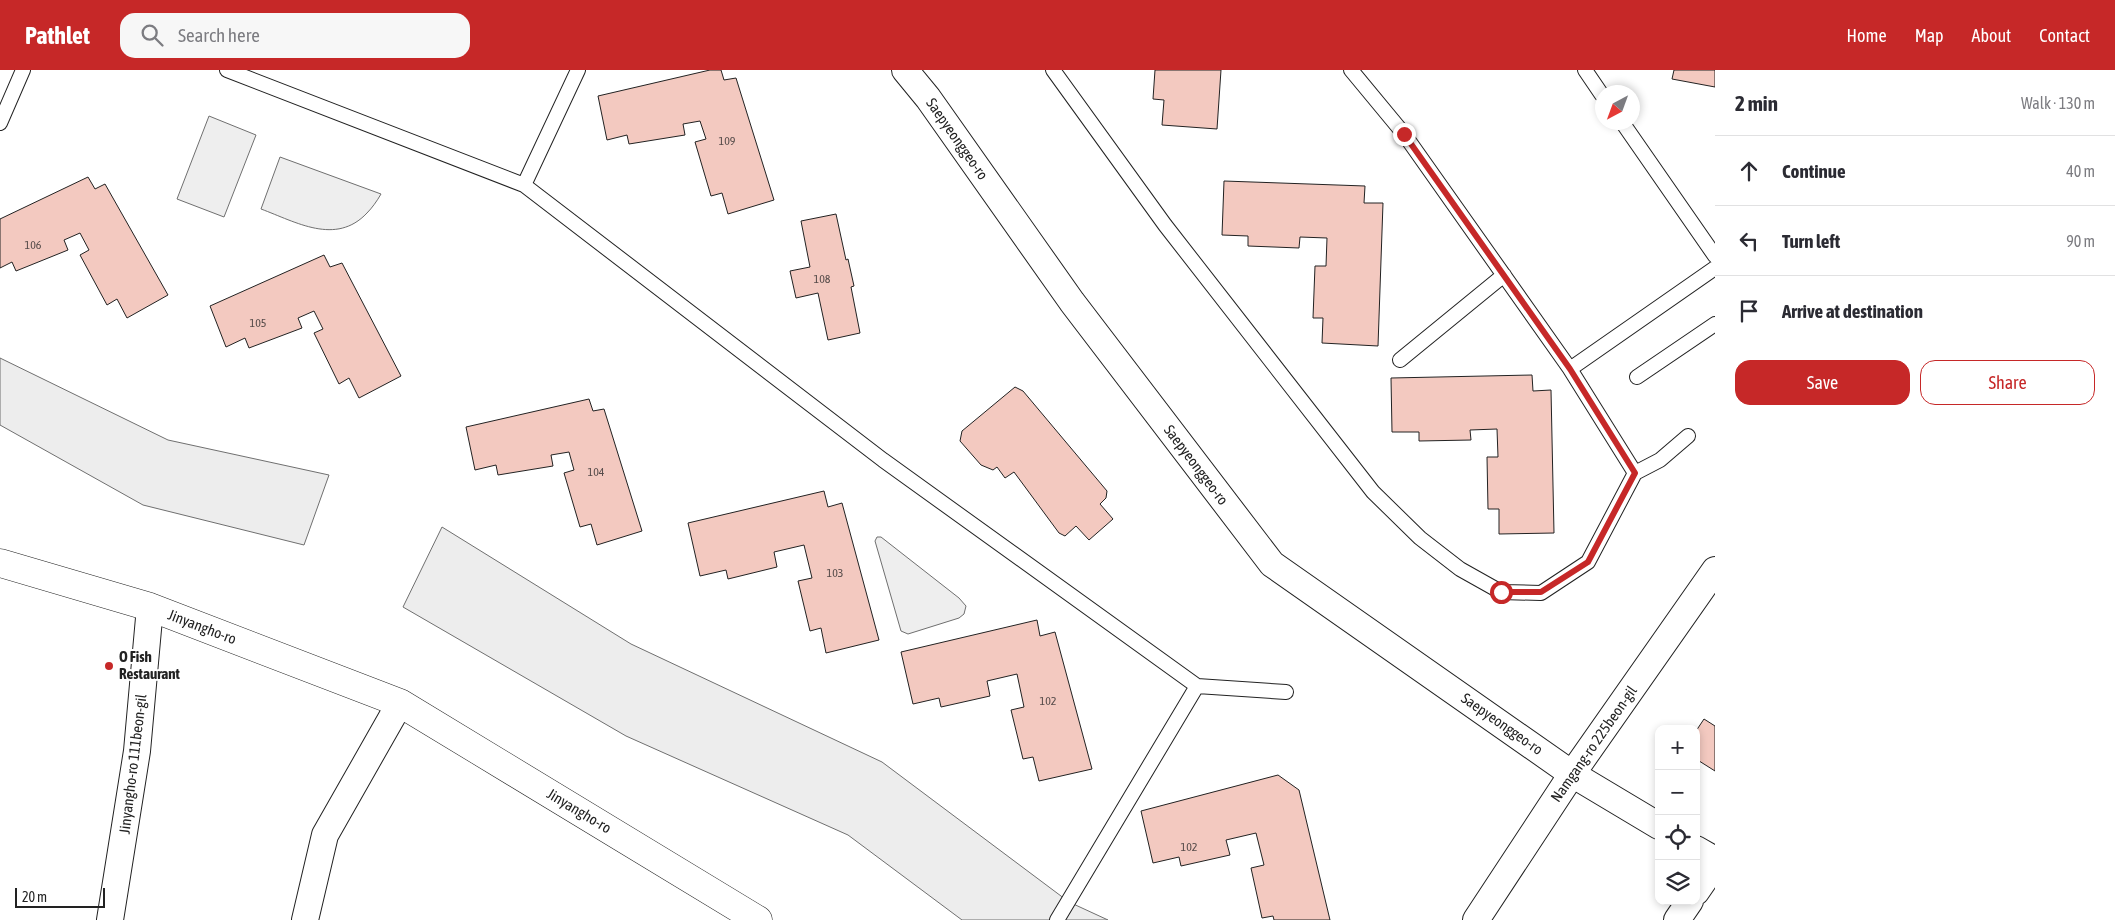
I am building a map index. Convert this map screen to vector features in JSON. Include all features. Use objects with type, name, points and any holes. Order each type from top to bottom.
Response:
[{"type":"street","name":"Saepyeonggeo-ro","points":[[905,70],[928,98],[1072,302],[1272,564],[1572,774],[1655,824]]},
{"type":"street","name":"Jinyangho-ro","points":[[0,563],[150,607],[400,702],[758,920]]},
{"type":"street","name":"Namgang-ro 225beon-gil","points":[[1476,920],[1572,774],[1715,570]]},
{"type":"street","name":"Jinyangho-ro 111beon-gil","points":[[110,920],[137,751],[150,607]]},
{"type":"street","points":[[305,920],[325,836],[400,702]]},
{"type":"street","points":[[1700,851],[1715,860]]},
{"type":"street","points":[[1700,886],[1715,864]]},
{"type":"street","points":[[1678,920],[1687,905]]},
{"type":"lane","points":[[0,123],[23,70]]},
{"type":"lane","points":[[227,70],[524,185],[883,460],[1197,686],[1286,692]]},
{"type":"lane","points":[[524,185],[578,70]]},
{"type":"lane","points":[[1053,70],[1165,225],[1373,492],[1420,538],[1460,570],[1501,592],[1541,592],[1588,562],[1635,473],[1660,460],[1688,436]]},
{"type":"lane","points":[[1352,70],[1404,134],[1570,369],[1635,473]]},
{"type":"lane","points":[[1585,70],[1595,85]]},
{"type":"lane","points":[[1628,130],[1715,256]]},
{"type":"lane","points":[[1570,369],[1715,268]]},
{"type":"lane","points":[[1400,360],[1504,276]]},
{"type":"lane","points":[[1637,377],[1715,324]]},
{"type":"lane","points":[[1057,920],[1197,686]]},
{"type":"shaded area","points":[[209,116],[256,135],[224,217],[177,199]]},
{"type":"shaded area","points":[[280,157],[381,194],[367,213],[355,223],[342,228],[329,230],[302,225],[288,220],[261,209]]},
{"type":"shaded area","points":[[0,358],[168,440],[329,475],[304,545],[143,505],[0,425]]},
{"type":"shaded area","points":[[442,527],[631,644],[882,762],[1069,902],[1108,920],[962,920],[848,835],[626,736],[403,607]]},
{"type":"shaded area","points":[[877,537],[881,537],[959,598],[966,606],[964,614],[959,618],[908,634],[901,631],[875,541]]},
{"type":"building","points":[[710,70],[721,70],[724,80],[736,78],[774,200],[728,214],[722,193],[711,196],[695,142],[706,139],[700,121],[683,124],[685,135],[629,144],[627,135],[607,140],[598,96]]},
{"type":"building","points":[[1155,70],[1221,70],[1217,129],[1162,125],[1164,100],[1153,99]]},
{"type":"building","points":[[1674,70],[1715,70],[1715,87],[1672,79]]},
{"type":"building","points":[[88,177],[95,189],[105,184],[168,295],[127,318],[117,299],[107,305],[80,255],[89,250],[80,233],[64,240],[68,250],[16,271],[12,262],[0,268],[0,219]]},
{"type":"building","points":[[1224,181],[1365,186],[1364,203],[1383,203],[1378,346],[1322,343],[1323,318],[1313,318],[1315,266],[1326,266],[1327,238],[1300,237],[1299,248],[1248,246],[1248,236],[1222,235]]},
{"type":"building","points":[[836,214],[854,286],[851,287],[860,333],[828,340],[818,293],[796,298],[790,271],[810,267],[801,221]]},
{"type":"building","points":[[324,255],[330,267],[342,263],[401,376],[359,398],[349,378],[339,384],[314,333],[323,329],[314,311],[298,318],[302,328],[249,348],[245,338],[226,347],[210,306]]},
{"type":"building","points":[[1532,375],[1533,391],[1551,390],[1554,533],[1499,534],[1499,509],[1488,509],[1487,457],[1498,457],[1497,429],[1470,430],[1471,440],[1419,441],[1419,432],[1392,432],[1391,378]]},
{"type":"building","points":[[1015,387],[1023,391],[1107,491],[1106,498],[1100,504],[1113,519],[1089,540],[1076,526],[1065,536],[1059,533],[1014,472],[1005,478],[997,467],[993,470],[981,465],[960,441],[962,431]]},
{"type":"building","points":[[589,399],[593,411],[604,409],[642,531],[597,545],[591,524],[580,527],[564,473],[574,470],[569,452],[551,455],[553,466],[498,475],[496,465],[475,470],[466,427]]},
{"type":"building","points":[[824,491],[828,507],[842,503],[879,640],[826,653],[821,628],[810,631],[798,581],[812,578],[804,545],[774,552],[777,567],[728,579],[726,570],[700,576],[688,523]]},
{"type":"building","points":[[1037,620],[1040,636],[1055,632],[1092,769],[1039,781],[1033,757],[1023,759],[1011,710],[1024,707],[1017,674],[987,681],[990,696],[941,707],[939,698],[913,704],[901,652]]},
{"type":"building","points":[[1704,719],[1715,726],[1715,771],[1700,762],[1700,725]]},
{"type":"building","points":[[1278,775],[1299,790],[1330,920],[1274,920],[1273,916],[1262,918],[1251,868],[1264,865],[1256,833],[1226,840],[1230,855],[1181,866],[1179,857],[1153,863],[1141,811]]},
{"type":"place","name":"O Fish Restaurant","points":[[109,666]]},
{"type":"route","points":[[1404,134],[1570,369],[1635,473],[1588,562],[1541,592],[1501,592]]}]
